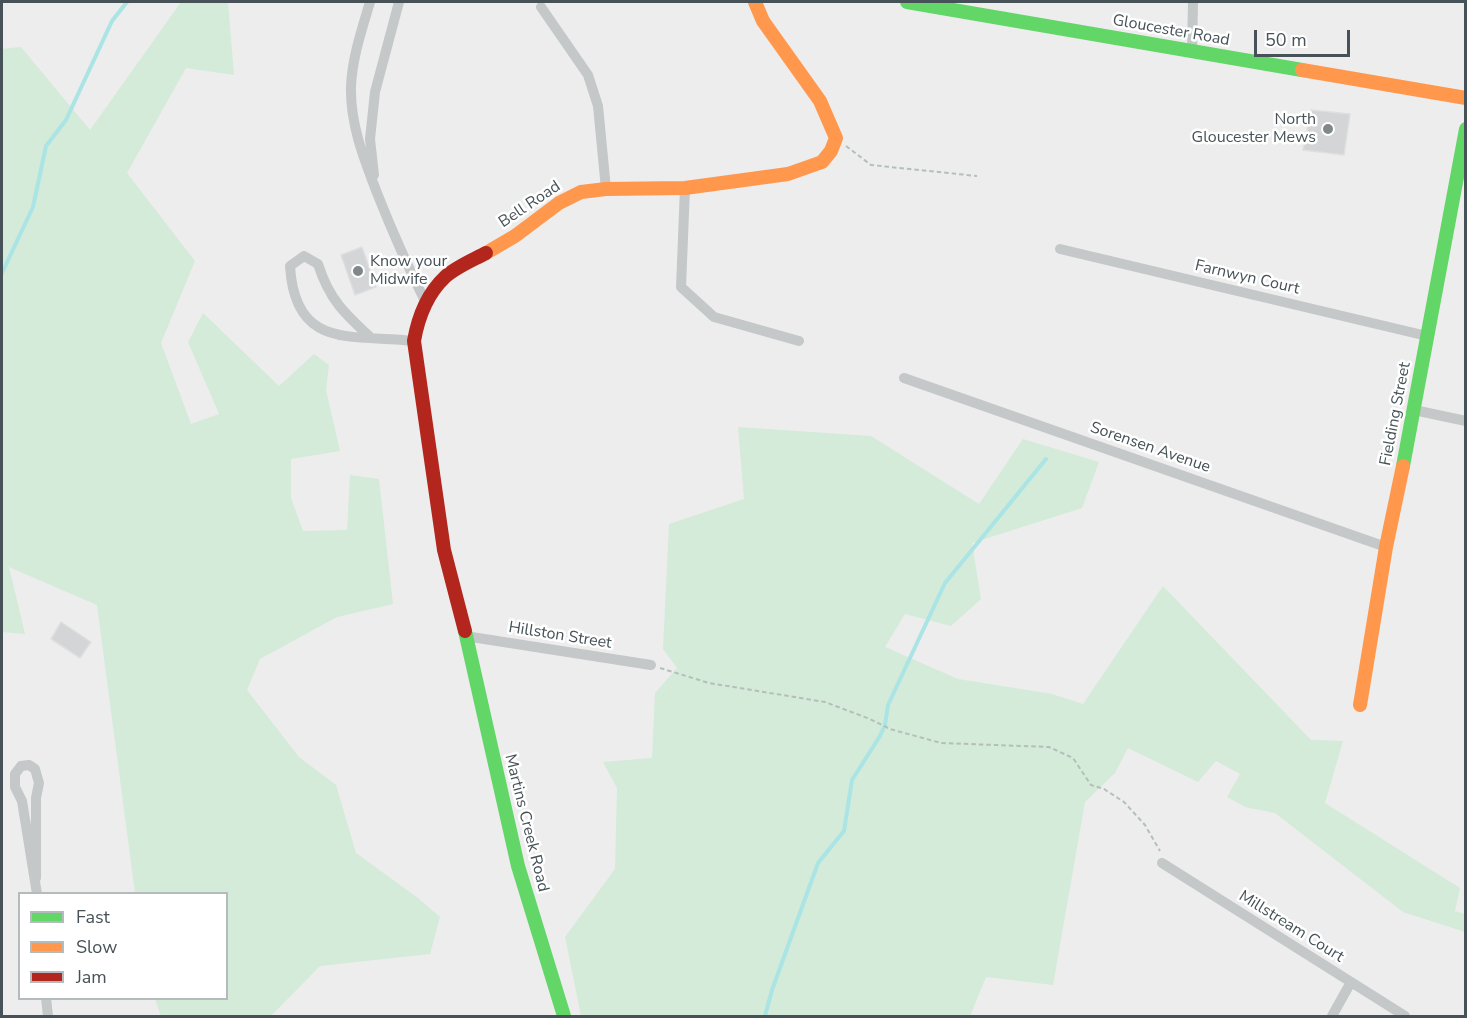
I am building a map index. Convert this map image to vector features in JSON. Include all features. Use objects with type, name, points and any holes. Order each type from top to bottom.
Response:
[{"type":"street","points":[[370,2],[353,63],[351,89],[354,126],[365,164],[402,254],[426,303]]},
{"type":"street","points":[[375,187],[370,139],[375,92],[399,2]]},
{"type":"street","points":[[755,2],[763,21],[820,101],[836,138]]},
{"type":"street","name":"Gloucester Road","points":[[907,2],[1466,98]]},
{"type":"street","points":[[1192,51],[1193,2]]},
{"type":"street","points":[[540,7],[588,75],[598,106],[606,189]]},
{"type":"street","name":"Fielding Street","points":[[1360,705],[1386,548],[1466,129]]},
{"type":"street","name":"Bell Road","points":[[465,636],[444,550],[414,341],[418,319],[426,303],[445,277],[514,236],[559,203],[581,192],[606,189],[685,188],[788,174],[822,162],[831,152],[836,138]]},
{"type":"street","points":[[685,188],[681,287],[714,317],[799,341]]},
{"type":"street","name":"Farnwyn Court","points":[[1060,249],[1427,336]]},
{"type":"street","points":[[370,337],[339,309],[323,281],[318,264],[304,256],[290,266],[291,288],[302,315],[326,333],[342,336],[414,341]]},
{"type":"street","name":"Sorensen Avenue","points":[[904,378],[1386,548]]},
{"type":"street","points":[[1414,410],[1466,421]]},
{"type":"street","name":"Hillston Street","points":[[465,636],[651,665]]},
{"type":"street","name":"Martins Creek Road","points":[[465,636],[518,866],[564,1017]]},
{"type":"street","points":[[36,878],[36,798],[39,783],[35,769],[29,765],[21,766],[15,774],[15,787],[22,801],[38,892]]},
{"type":"street","name":"Millstream Court","points":[[1162,863],[1405,1017]]},
{"type":"street","points":[[1332,1017],[1351,982]]},
{"type":"street","points":[[46,1000],[48,1017]]},
{"type":"path","points":[[836,138],[871,165],[977,176]]},
{"type":"path","points":[[651,665],[709,683],[825,702],[890,729],[940,743],[1049,747],[1073,758],[1091,784],[1104,789],[1124,802],[1145,825],[1160,849],[1162,863]]},
{"type":"green space","points":[[181,2],[228,2],[234,75],[186,68],[127,173],[195,261],[161,343],[191,424],[219,414],[188,342],[203,313],[279,386],[314,354],[329,365],[326,390],[340,451],[291,459],[291,498],[303,531],[347,530],[350,475],[379,479],[393,604],[337,617],[260,659],[247,690],[299,757],[336,785],[356,853],[440,917],[430,954],[320,966],[271,1016],[161,1016],[155,1000],[228,1000],[228,892],[135,892],[97,605],[9,567],[25,634],[2,632],[2,49],[21,47],[90,130]]},
{"type":"green space","points":[[738,427],[871,436],[979,504],[1023,439],[1099,462],[1082,508],[972,543],[981,599],[951,626],[905,614],[885,647],[958,679],[1052,694],[1083,704],[1163,586],[1311,740],[1343,741],[1325,803],[1460,888],[1455,911],[1465,914],[1465,932],[1403,912],[1275,813],[1245,807],[1227,797],[1240,774],[1216,761],[1198,782],[1128,748],[1115,773],[1085,802],[1053,985],[986,977],[970,1016],[581,1016],[565,937],[615,869],[617,788],[603,762],[652,758],[655,693],[677,668],[663,649],[669,524],[744,499]]},
{"type":"building","name":"North Gloucester Mews","points":[[1311,110],[1350,114],[1344,155],[1303,150]]},
{"type":"building","name":"Know your Midwife","points":[[362,247],[376,287],[355,295],[341,255]]},
{"type":"building","points":[[61,622],[91,642],[80,658],[51,639]]},
{"type":"waterway","points":[[2,273],[33,207],[46,146],[66,120],[112,21],[127,2]]},
{"type":"waterway","points":[[765,1016],[772,990],[818,863],[844,831],[852,780],[880,736],[885,725],[888,705],[945,583],[1046,459]]},
{"type":"traffic: fast","points":[[907,2],[1302,70]]},
{"type":"traffic: fast","points":[[1403,466],[1466,129]]},
{"type":"traffic: fast","points":[[465,631],[518,866],[564,1016]]},
{"type":"traffic: slow","points":[[486,253],[515,236],[559,203],[581,192],[606,189],[685,188],[788,174],[822,162],[831,151],[836,138],[820,101],[763,21],[755,2]]},
{"type":"traffic: slow","points":[[1302,70],[1466,98]]},
{"type":"traffic: slow","points":[[1360,705],[1386,547],[1403,466]]},
{"type":"traffic: jam","points":[[465,631],[444,550],[414,341],[424,307],[433,291],[454,270],[486,253]]},
{"type":"place","name":"North Gloucester Mews","points":[[1328,129]]},
{"type":"place","name":"Know your Midwife","points":[[358,271]]}]
